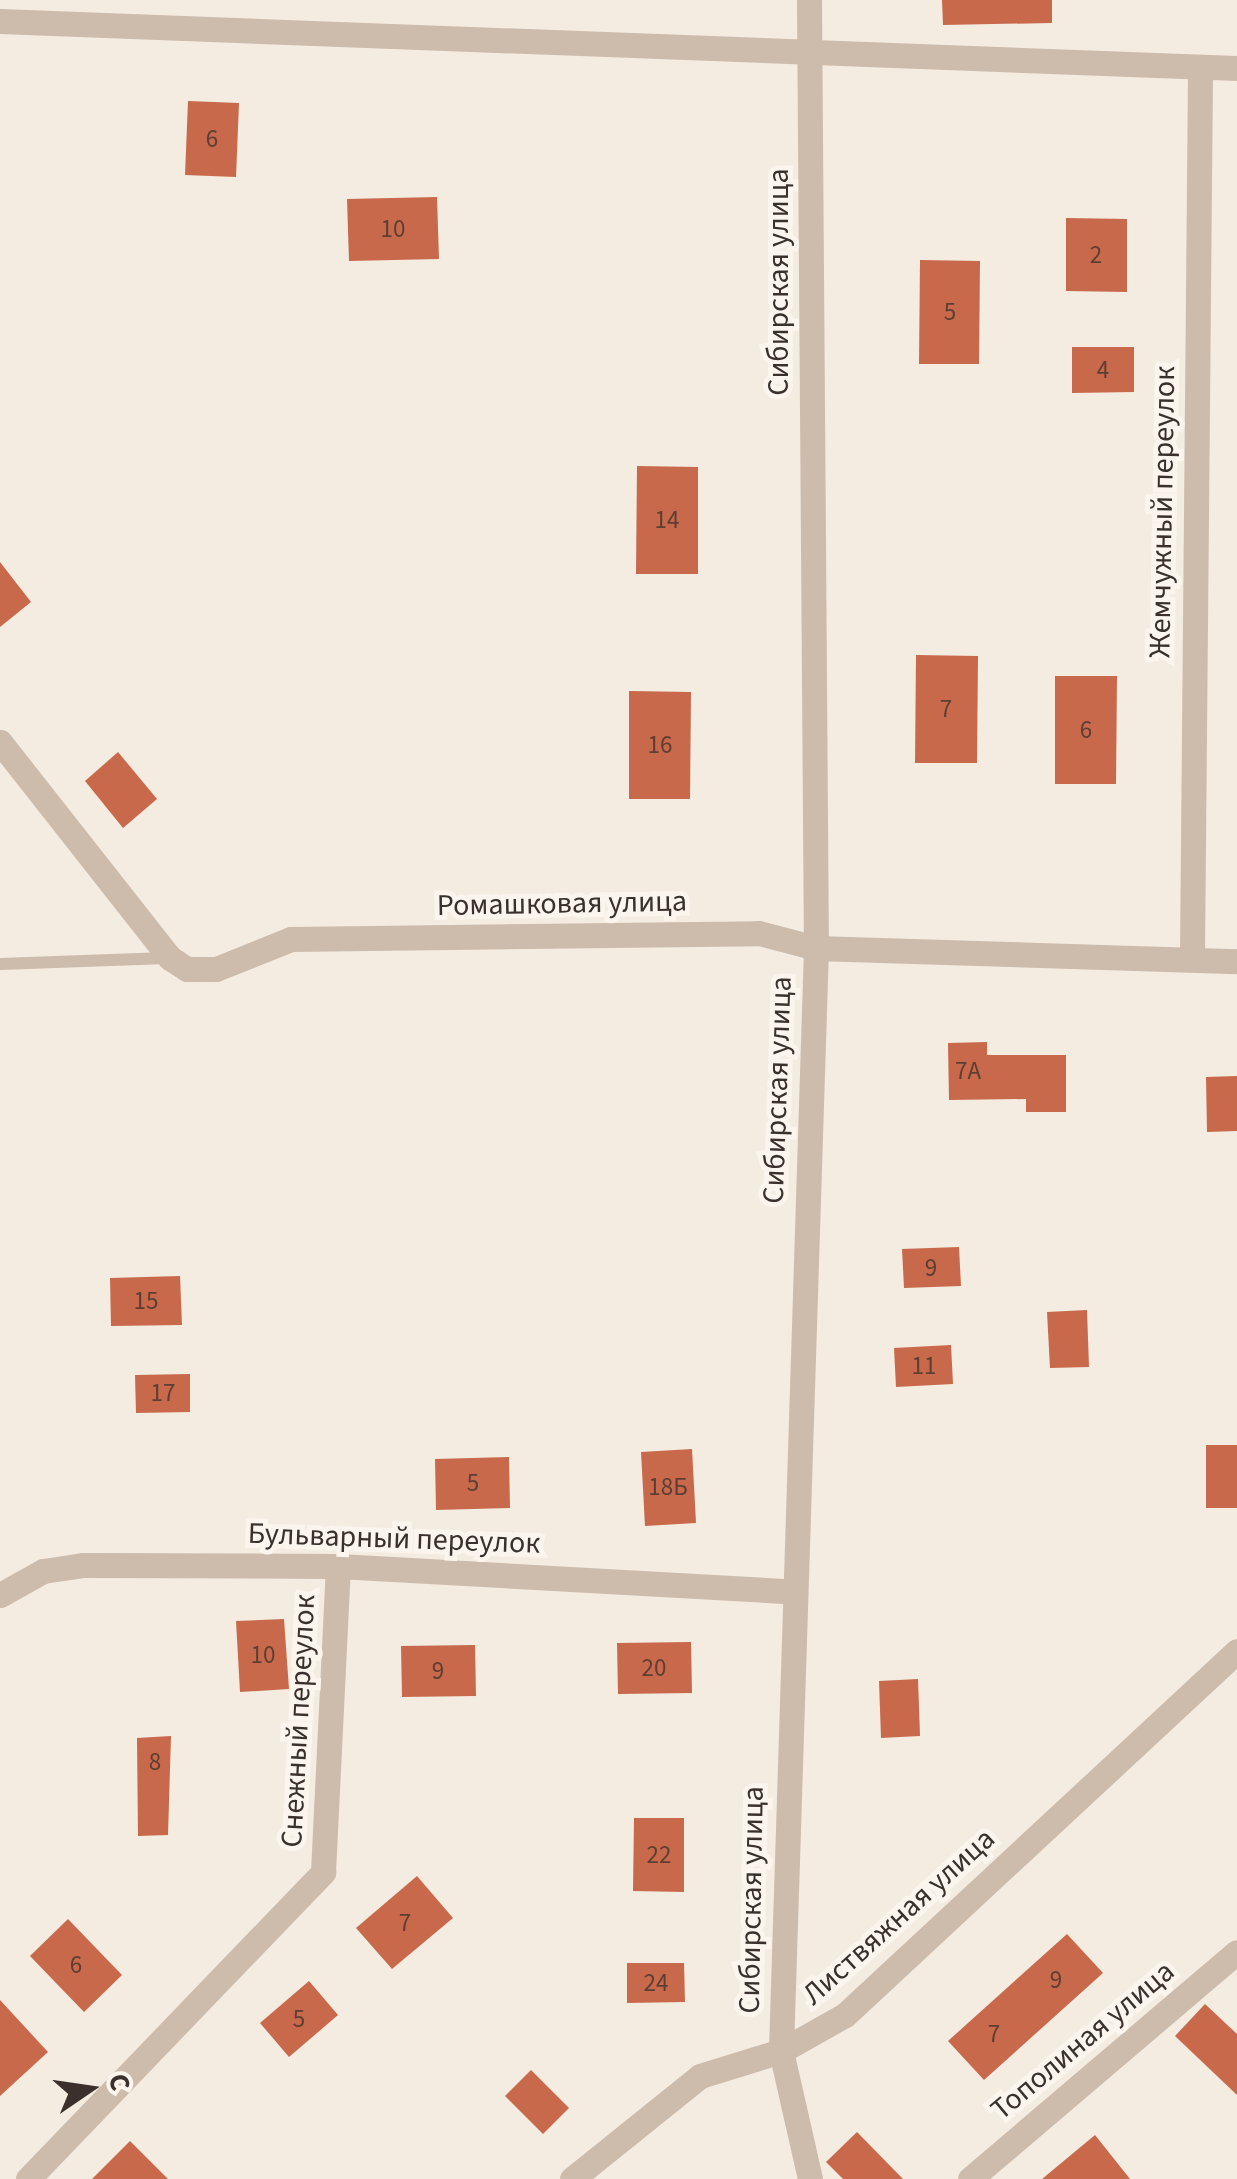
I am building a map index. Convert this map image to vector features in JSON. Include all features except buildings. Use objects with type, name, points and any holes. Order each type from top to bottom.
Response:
[{"type":"street","name":"Сибирская улица","points":[[809,0],[816,948],[792,1591],[782,2052],[810,2179]]},
{"type":"street","points":[[0,20],[1237,68]]},
{"type":"street","name":"Жемчужный переулок","points":[[1192,956],[1200,69]]},
{"type":"street","points":[[0,742],[170,958]]},
{"type":"street","name":"Ромашковая улица","points":[[170,958],[187,969],[216,969],[291,940],[758,934],[816,948],[1237,960]]},
{"type":"street","name":"Бульварный переулок","points":[[0,1595],[42,1571],[83,1565],[338,1566],[792,1591]]},
{"type":"street","name":"Снежный переулок","points":[[28,2179],[323,1872],[338,1566]]},
{"type":"street","name":"Листвяжная улица","points":[[572,2179],[700,2076],[782,2052],[846,2015],[1237,1652]]},
{"type":"street","name":"Тополиная улица","points":[[970,2179],[1237,1952]]},
{"type":"lane","points":[[0,964],[170,958]]}]
